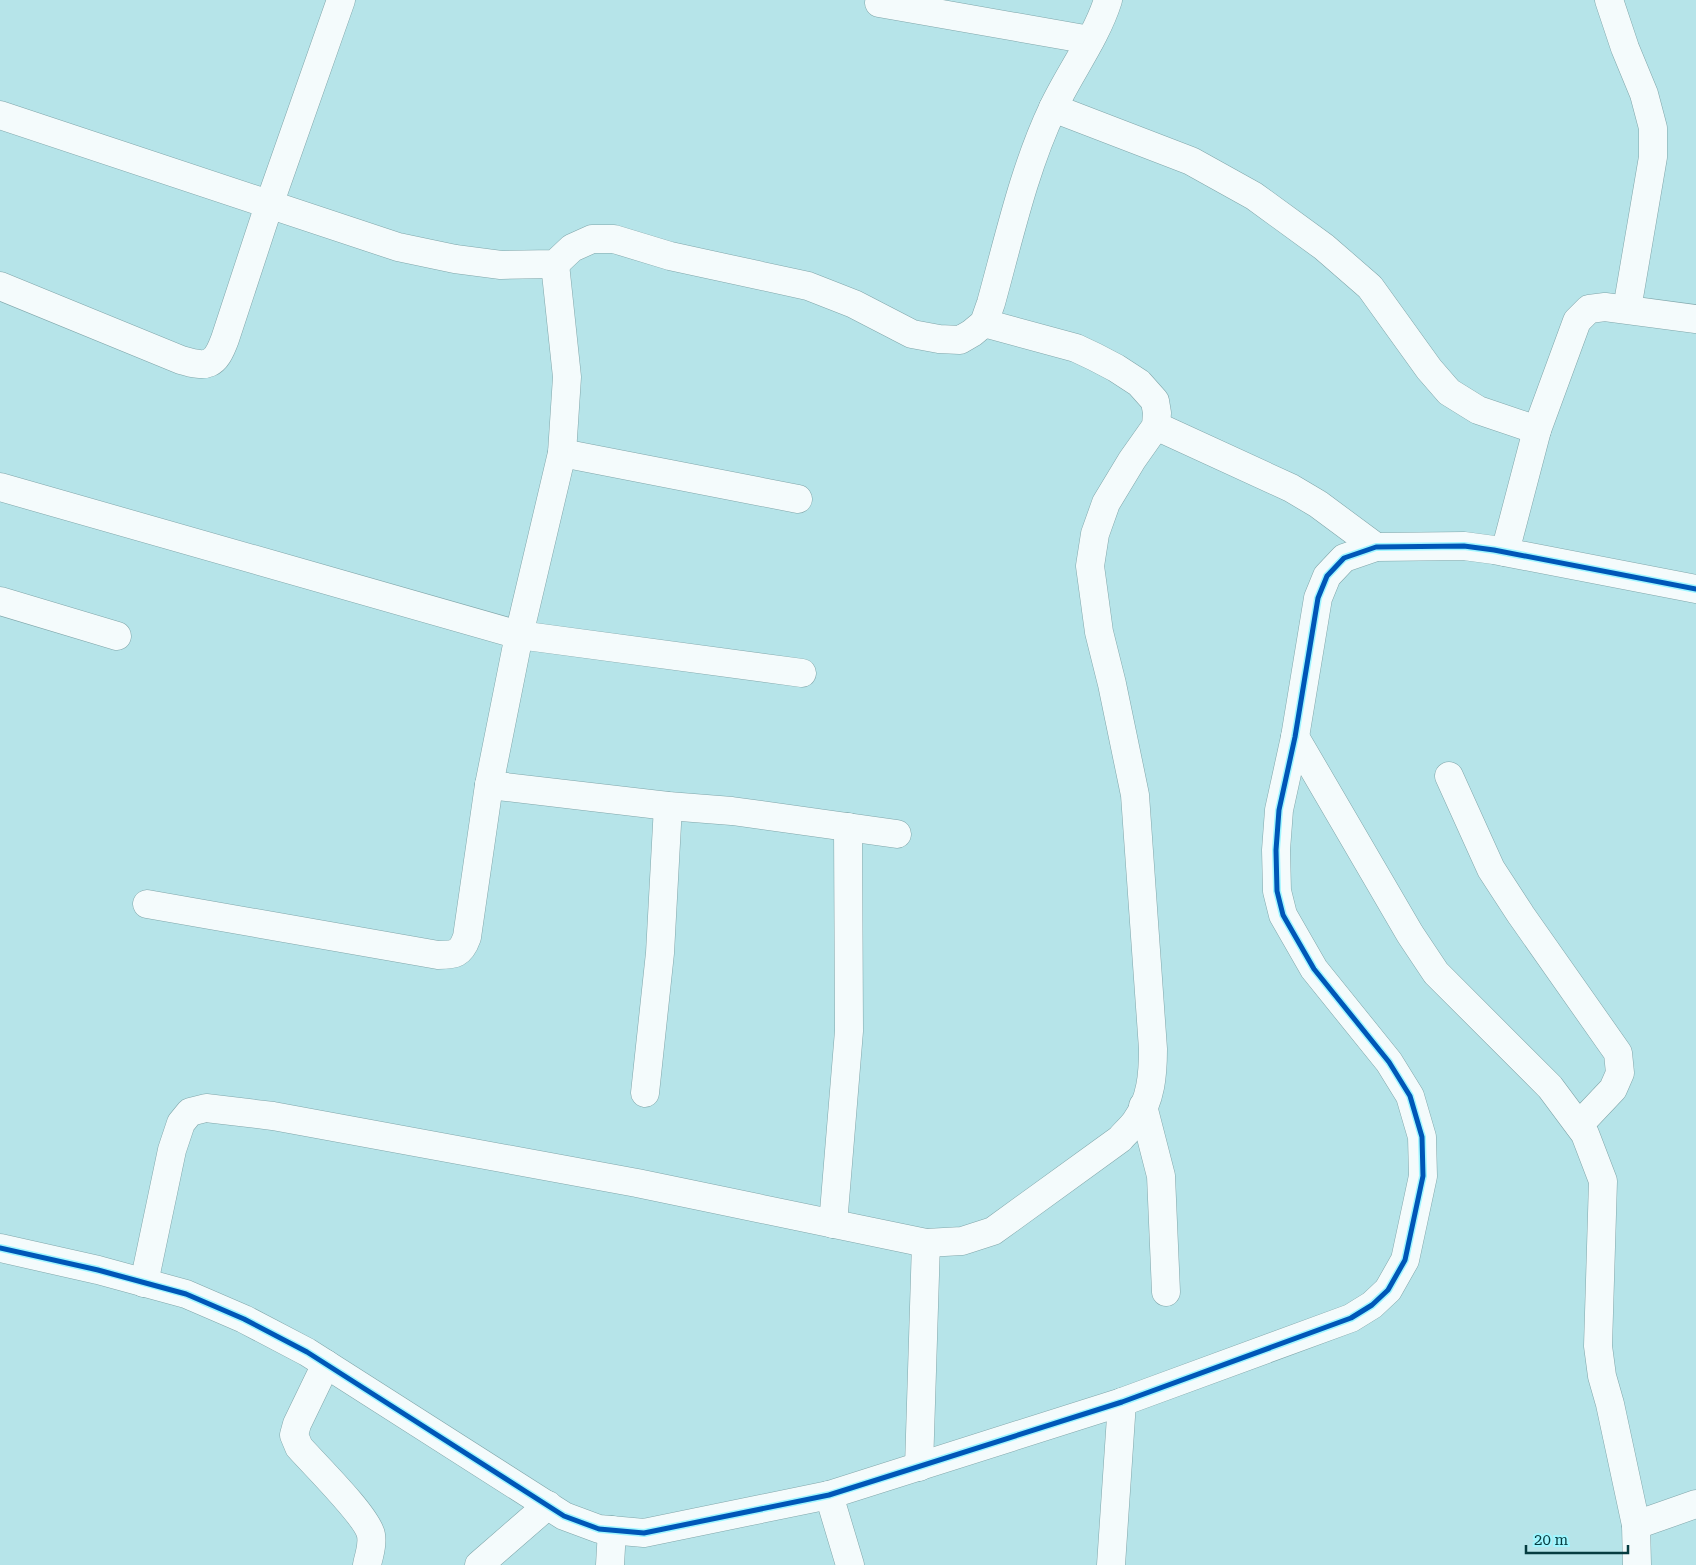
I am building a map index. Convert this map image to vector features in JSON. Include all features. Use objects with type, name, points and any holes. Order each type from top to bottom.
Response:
[{"type":"street","points":[[0,286],[181,360],[197,365],[209,364],[220,354],[226,339],[269,205],[341,0]]},
{"type":"street","points":[[0,115],[398,247],[501,265],[555,264],[572,248],[592,239],[614,239],[670,256],[808,286],[854,304],[912,334],[939,339],[960,340],[972,333],[984,322],[1030,164],[1053,108],[1090,40],[1108,0]]},
{"type":"street","points":[[1609,0],[1625,48],[1644,94],[1652,128],[1653,157],[1628,309]]},
{"type":"street","points":[[879,3],[1090,40]]},
{"type":"street","points":[[1053,108],[1191,161],[1254,196],[1324,247],[1370,287],[1429,369],[1449,392],[1478,410],[1537,430]]},
{"type":"street","points":[[147,904],[438,955],[453,955],[463,948],[467,937],[489,785],[519,635],[562,453],[567,377],[555,264]]},
{"type":"street","points":[[1499,551],[1537,430],[1577,321],[1589,309],[1605,307],[1696,319]]},
{"type":"street","points":[[144,1283],[172,1150],[181,1123],[190,1112],[206,1108],[273,1116],[637,1183],[926,1243],[962,1241],[993,1231],[1120,1138],[1136,1121],[1148,1097],[1153,1074],[1153,1049],[1135,795],[1099,632],[1090,566],[1095,534],[1106,503],[1132,460],[1156,426],[1157,413],[1154,401],[1139,383],[1116,368],[1076,348],[984,322]]},
{"type":"street","points":[[1156,426],[1291,488],[1318,504],[1376,546]]},
{"type":"street","points":[[562,453],[798,499]]},
{"type":"street","points":[[0,487],[519,635],[802,673]]},
{"type":"street","points":[[0,1248],[98,1270],[186,1294],[236,1316],[307,1352],[564,1516],[599,1529],[644,1533],[829,1495],[1122,1402],[1351,1318],[1372,1305],[1388,1290],[1405,1260],[1423,1176],[1422,1138],[1410,1096],[1389,1062],[1314,969],[1283,915],[1278,891],[1276,850],[1279,810],[1295,737],[1318,598],[1327,576],[1344,558],[1376,546],[1464,546],[1696,589]]},
{"type":"street","points":[[0,601],[117,636]]},
{"type":"street","points":[[1295,737],[1410,934],[1436,973],[1550,1087],[1585,1134],[1603,1181],[1598,1346],[1602,1376],[1610,1404],[1636,1525],[1637,1565]]},
{"type":"street","points":[[1449,776],[1491,869],[1618,1054],[1620,1074],[1613,1089],[1579,1125]]},
{"type":"street","points":[[489,785],[668,806],[732,811],[897,834]]},
{"type":"street","points":[[645,1094],[660,953],[668,806]]},
{"type":"street","points":[[833,1224],[850,1031],[848,827]]},
{"type":"street","points":[[1143,1106],[1161,1176],[1166,1292]]},
{"type":"street","points":[[919,1467],[926,1243]]},
{"type":"street","points":[[326,1364],[296,1424],[294,1434],[299,1447],[362,1516],[371,1532],[372,1548],[367,1565]]},
{"type":"street","points":[[1111,1565],[1122,1402]]},
{"type":"street","points":[[829,1495],[850,1565]]},
{"type":"street","points":[[1636,1525],[1696,1504]]},
{"type":"street","points":[[479,1565],[548,1505]]},
{"type":"street","points":[[610,1565],[612,1530]]},
{"type":"cycle path","points":[[0,1248],[98,1270],[186,1294],[244,1319],[307,1352],[564,1516],[599,1529],[644,1533],[829,1495],[1122,1402],[1351,1318],[1372,1305],[1388,1290],[1405,1260],[1423,1176],[1422,1137],[1410,1096],[1389,1062],[1314,969],[1283,915],[1277,891],[1276,850],[1279,810],[1295,737],[1318,598],[1327,576],[1344,558],[1376,547],[1464,546],[1494,550],[1696,589]]}]
